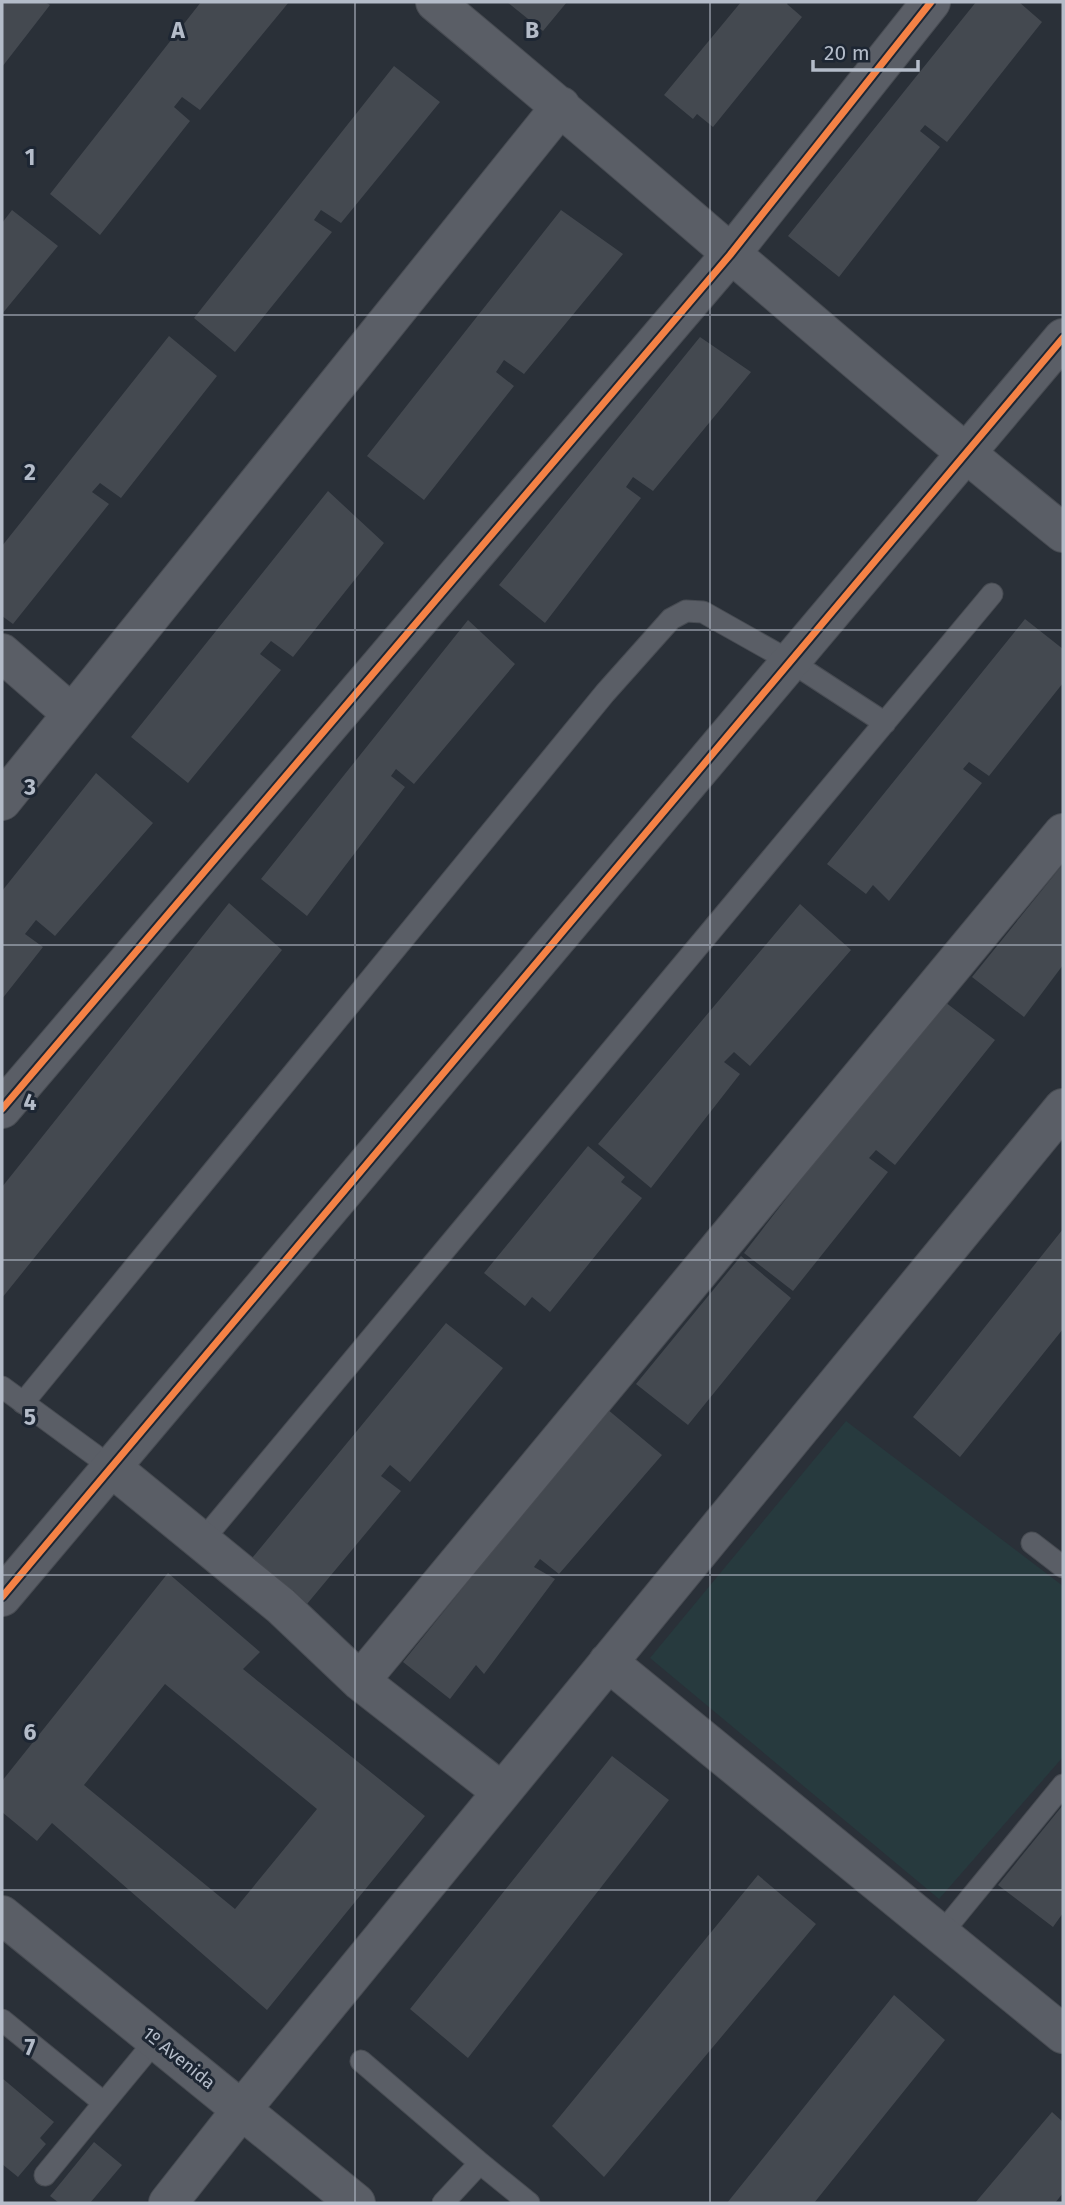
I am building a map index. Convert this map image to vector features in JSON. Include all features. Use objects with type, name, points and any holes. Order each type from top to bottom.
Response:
[{"type":"street","points":[[435,2],[561,107],[730,256],[1063,533]]},
{"type":"street","points":[[2,1109],[730,256],[931,2]]},
{"type":"street","points":[[2,801],[561,107]]},
{"type":"street","points":[[2,1597],[1063,338]]},
{"type":"street","points":[[2,653],[72,714]]},
{"type":"street","points":[[359,1681],[1063,833]]},
{"type":"street","points":[[168,2203],[242,2109],[1063,1108]]},
{"type":"street","points":[[111,1467],[281,1606],[359,1681],[502,1792]]},
{"type":"street","points":[[608,1662],[1063,2034]]},
{"type":"street","name":"1º Avenida","points":[[2,1915],[355,2203]]},
{"type":"lane","points":[[202,1541],[992,594]]},
{"type":"lane","points":[[23,1403],[305,1055],[605,693],[671,619],[686,611],[702,612],[790,661],[885,723]]},
{"type":"lane","points":[[2,1387],[111,1467]]},
{"type":"lane","points":[[1032,1544],[1063,1567]]},
{"type":"lane","points":[[941,1934],[1063,1785]]},
{"type":"lane","points":[[2,2020],[104,2102]]},
{"type":"lane","points":[[45,2175],[156,2040]]},
{"type":"lane","points":[[360,2061],[529,2203]]},
{"type":"lane","points":[[443,2203],[480,2163]]},
{"type":"green space","points":[[846,1421],[1063,1586],[1063,1757],[939,1899],[650,1658]]},
{"type":"building","points":[[2,2],[45,2],[50,5],[2,67]]},
{"type":"building","points":[[201,2],[289,2],[200,110],[182,97],[174,107],[190,121],[100,235],[50,194]]},
{"type":"building","points":[[507,2],[567,2],[543,31]]},
{"type":"building","points":[[741,2],[788,2],[802,17],[713,127],[697,114],[693,119],[664,95]]},
{"type":"building","points":[[976,2],[1019,2],[1042,22],[947,142],[925,125],[920,131],[940,147],[839,277],[788,236]]},
{"type":"building","points":[[394,66],[440,102],[341,223],[321,210],[314,220],[332,232],[235,352],[194,318]]},
{"type":"building","points":[[12,210],[58,246],[2,314],[2,223]]},
{"type":"building","points":[[561,210],[623,254],[524,374],[504,360],[496,372],[514,386],[424,500],[367,456]]},
{"type":"building","points":[[169,336],[217,376],[121,498],[100,483],[92,492],[109,504],[13,624],[2,616],[2,546]]},
{"type":"building","points":[[700,337],[751,372],[653,491],[633,477],[626,487],[641,498],[545,623],[499,585]]},
{"type":"building","points":[[328,491],[384,543],[293,657],[271,641],[260,654],[281,670],[188,783],[131,737]]},
{"type":"building","points":[[1025,619],[1063,649],[1063,683],[989,776],[969,762],[963,769],[982,783],[889,901],[873,885],[866,894],[827,864]]},
{"type":"building","points":[[468,620],[515,664],[414,784],[396,769],[391,776],[405,787],[307,916],[261,879]]},
{"type":"building","points":[[96,773],[153,823],[55,936],[36,920],[25,934],[43,947],[2,999],[2,891]]},
{"type":"building","points":[[1063,864],[1063,965],[1024,1017],[972,977]]},
{"type":"building","points":[[229,903],[282,950],[2,1298],[2,1187]]},
{"type":"building","points":[[800,904],[851,950],[750,1066],[734,1052],[724,1062],[740,1074],[651,1188],[598,1144]]},
{"type":"building","points":[[941,999],[995,1040],[895,1165],[876,1150],[869,1158],[888,1172],[793,1291],[744,1253]]},
{"type":"building","points":[[588,1146],[625,1177],[621,1182],[642,1198],[550,1312],[532,1297],[525,1306],[484,1273]]},
{"type":"building","points":[[1063,1229],[1063,1329],[960,1457],[913,1417]]},
{"type":"building","points":[[741,1256],[791,1298],[688,1425],[636,1384]]},
{"type":"building","points":[[446,1323],[503,1368],[410,1482],[390,1465],[381,1476],[401,1491],[307,1604],[293,1590],[286,1600],[248,1563]]},
{"type":"building","points":[[607,1409],[662,1455],[559,1574],[540,1559],[534,1567],[555,1579],[484,1674],[476,1665],[450,1699],[403,1662]]},
{"type":"building","points":[[168,1573],[260,1652],[243,1669],[425,1816],[267,2010],[52,1823],[37,1841],[2,1812],[2,1781]],"holes":[[[165,1684],[317,1809],[235,1909],[84,1785]]]},
{"type":"building","points":[[612,1756],[669,1800],[468,2058],[410,2009]]},
{"type":"building","points":[[1063,1805],[1063,1913],[1053,1927],[998,1885]]},
{"type":"building","points":[[758,1875],[816,1924],[604,2177],[552,2126]]},
{"type":"building","points":[[894,1995],[945,2040],[814,2203],[727,2203]]},
{"type":"building","points":[[2,2078],[54,2122],[40,2138],[46,2144],[18,2177],[2,2164]]},
{"type":"building","points":[[1052,2112],[1063,2122],[1063,2193],[1055,2203],[975,2203]]},
{"type":"building","points":[[94,2142],[122,2165],[90,2203],[59,2203],[50,2196]]},
{"type":"cycle path","points":[[2,1109],[730,255],[931,2]]},
{"type":"cycle path","points":[[2,1597],[1063,338]]}]
